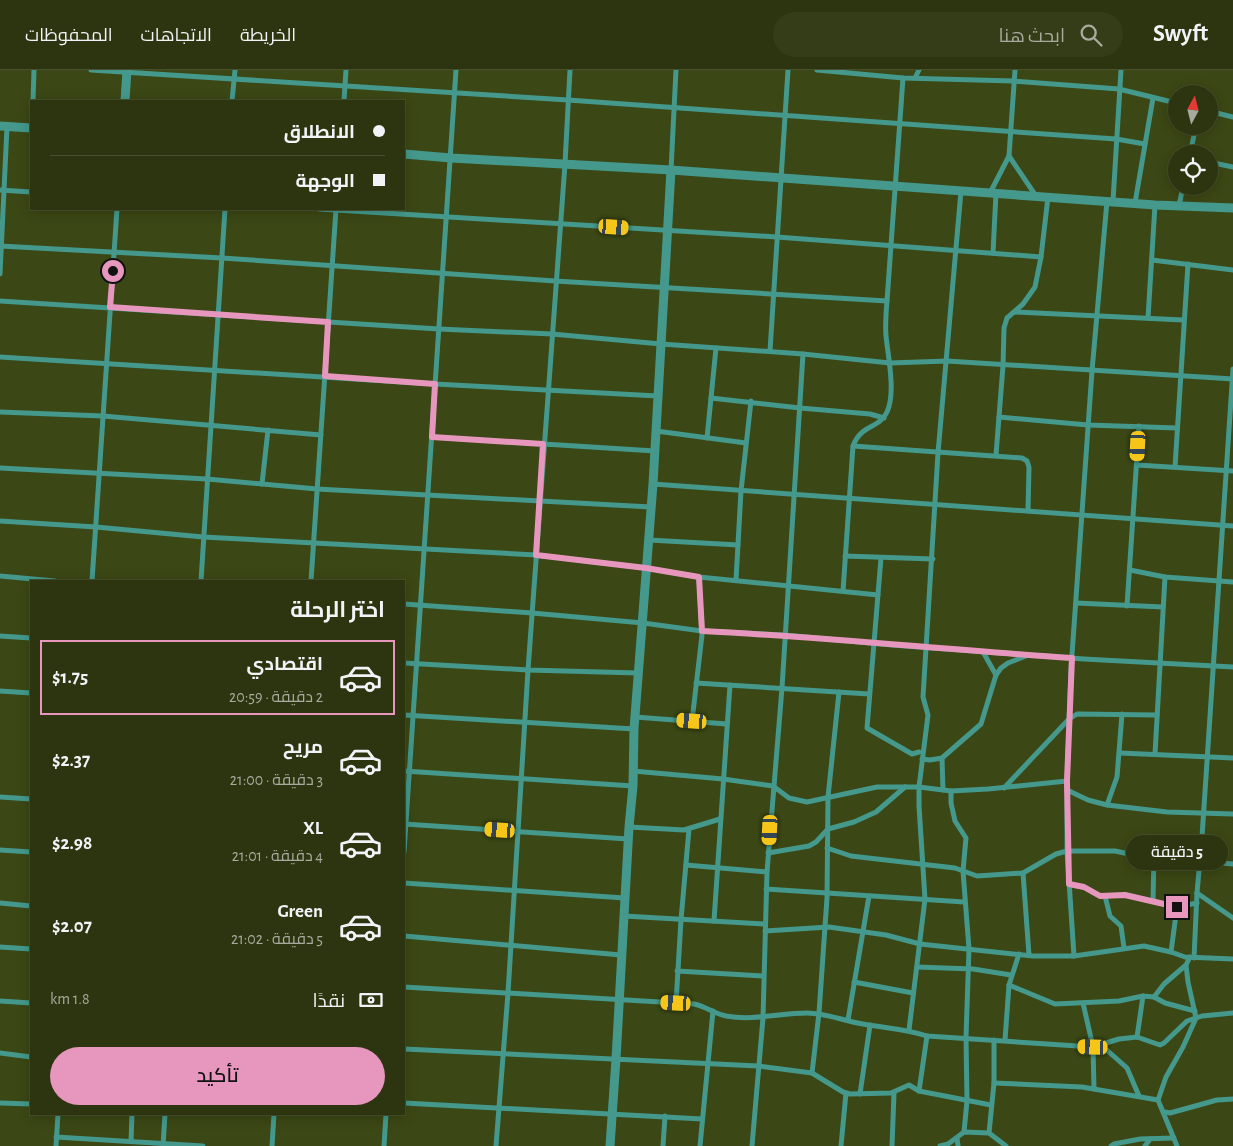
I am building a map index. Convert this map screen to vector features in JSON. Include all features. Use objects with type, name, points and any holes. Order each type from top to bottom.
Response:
[{"type":"street","points":[[33,100],[34,70]]},
{"type":"street","points":[[91,70],[568,100],[785,117],[1116,139],[1144,144]]},
{"type":"street","points":[[232,100],[235,70]]},
{"type":"street","points":[[344,100],[346,70]]},
{"type":"street","points":[[456,70],[413,715],[406,771],[405,824],[628,839]]},
{"type":"street","points":[[496,1146],[570,70]]},
{"type":"street","points":[[610,1146],[620,1000],[628,826],[633,786],[634,729],[653,484],[676,70]]},
{"type":"street","points":[[770,352],[788,70]]},
{"type":"street","points":[[817,70],[903,78],[1013,81],[1119,90],[1168,101]]},
{"type":"street","points":[[915,78],[919,70]]},
{"type":"street","points":[[993,253],[993,193],[1009,156],[1015,70]]},
{"type":"street","points":[[1074,956],[1069,884],[1067,790],[1072,658],[1092,371],[1116,139],[1121,70]]},
{"type":"street","points":[[125,100],[127,72]]},
{"type":"street","points":[[843,590],[853,446],[862,431],[879,423],[884,418],[889,406],[890,363],[886,335],[887,301],[903,78]]},
{"type":"street","points":[[1135,203],[1153,98]]},
{"type":"street","points":[[1218,113],[1233,117]]},
{"type":"street","points":[[0,274],[4,127],[30,128]]},
{"type":"street","points":[[405,154],[671,170],[1155,205],[1233,208]]},
{"type":"street","points":[[1009,156],[1036,196]]},
{"type":"street","points":[[1218,164],[1233,168]]},
{"type":"street","points":[[2,190],[30,192]]},
{"type":"street","points":[[909,1030],[925,899],[919,787],[928,715],[923,697],[938,453],[961,191]]},
{"type":"street","points":[[1179,206],[1181,195]]},
{"type":"street","points":[[996,456],[1004,328],[1007,318],[1023,304],[1036,287],[1048,197]]},
{"type":"street","points":[[1148,318],[1155,205]]},
{"type":"street","points":[[92,580],[117,210]]},
{"type":"street","points":[[201,580],[225,210]]},
{"type":"street","points":[[311,580],[336,210]]},
{"type":"street","points":[[348,210],[446,218],[778,237],[1041,257]]},
{"type":"street","points":[[1,246],[222,258],[887,301]]},
{"type":"street","points":[[1152,260],[1233,270]]},
{"type":"street","points":[[1175,467],[1188,264]]},
{"type":"street","points":[[0,301],[439,329],[552,334],[804,354],[890,363],[947,361],[1233,379]]},
{"type":"street","points":[[1013,312],[1183,320]]},
{"type":"street","points":[[708,438],[716,348]]},
{"type":"street","points":[[752,1146],[763,1018],[768,853],[782,688],[804,354]]},
{"type":"street","points":[[0,357],[658,396]]},
{"type":"street","points":[[1154,997],[1164,984],[1186,966],[1192,958],[1208,757],[1233,369]]},
{"type":"street","points":[[711,398],[870,414],[884,418]]},
{"type":"street","points":[[736,580],[741,491],[751,401]]},
{"type":"street","points":[[0,412],[102,416],[321,435]]},
{"type":"street","points":[[999,417],[1088,425],[1177,428]]},
{"type":"street","points":[[1127,606],[1139,426]]},
{"type":"street","points":[[262,484],[268,430]]},
{"type":"street","points":[[656,431],[746,442]]},
{"type":"street","points":[[432,437],[655,451]]},
{"type":"street","points":[[853,446],[1022,458],[1027,461],[1029,467],[1028,511]]},
{"type":"street","points":[[1137,465],[1233,471]]},
{"type":"street","points":[[0,468],[207,479],[317,489],[428,496],[540,500],[651,507]]},
{"type":"street","points":[[653,484],[1233,526]]},
{"type":"street","points":[[0,521],[313,544],[536,555],[646,568],[699,577],[878,595]]},
{"type":"street","points":[[649,540],[738,545]]},
{"type":"street","points":[[845,556],[932,559]]},
{"type":"street","points":[[881,558],[867,728],[912,754],[919,752]]},
{"type":"street","points":[[1130,570],[1165,577],[1233,582]]},
{"type":"street","points":[[0,576],[44,580]]},
{"type":"street","points":[[692,721],[702,631],[699,577]]},
{"type":"street","points":[[1155,754],[1165,577]]},
{"type":"street","points":[[1076,603],[1163,607]]},
{"type":"street","points":[[405,604],[643,623],[702,631],[784,635],[874,644],[1233,668]]},
{"type":"street","points":[[0,636],[30,638]]},
{"type":"street","points":[[984,652],[996,674]]},
{"type":"street","points":[[922,759],[942,758],[980,724],[996,674],[1008,663],[1030,655]]},
{"type":"street","points":[[405,662],[528,670],[638,673]]},
{"type":"street","points":[[696,683],[869,694]]},
{"type":"street","points":[[714,922],[730,685]]},
{"type":"street","points":[[0,691],[30,693]]},
{"type":"street","points":[[812,1072],[819,1013],[827,894],[828,797],[839,692]]},
{"type":"street","points":[[1004,788],[1069,719],[1077,714],[1157,715]]},
{"type":"street","points":[[1107,805],[1117,777],[1122,714]]},
{"type":"street","points":[[405,715],[634,729]]},
{"type":"street","points":[[635,717],[727,724]]},
{"type":"street","points":[[1120,753],[1233,758]]},
{"type":"street","points":[[942,758],[943,790]]},
{"type":"street","points":[[406,771],[633,786]]},
{"type":"street","points":[[633,771],[723,778],[773,786],[789,798],[801,802],[876,787],[919,787],[951,791],[1004,788],[1067,781]]},
{"type":"street","points":[[768,853],[809,846],[820,839],[828,829],[854,822],[876,812],[905,787]]},
{"type":"street","points":[[1067,790],[1088,800],[1107,805],[1167,812],[1233,814]]},
{"type":"street","points":[[951,791],[951,803],[955,821],[966,838],[963,871],[969,949],[966,1037],[967,1101],[964,1132]]},
{"type":"street","points":[[0,797],[30,799]]},
{"type":"street","points":[[628,826],[684,830],[720,820]]},
{"type":"street","points":[[676,1003],[680,920],[689,829]]},
{"type":"street","points":[[827,848],[851,856],[955,868],[977,876],[1023,873],[1056,854],[1068,851],[1115,851],[1129,854],[1154,854],[1202,837]]},
{"type":"street","points":[[0,850],[30,852]]},
{"type":"street","points":[[1153,901],[1154,854]]},
{"type":"street","points":[[1200,861],[1233,864]]},
{"type":"street","points":[[686,864],[767,872]]},
{"type":"street","points":[[1023,873],[1029,955]]},
{"type":"street","points":[[405,883],[624,898]]},
{"type":"street","points":[[1069,884],[1084,887],[1105,896],[1125,895],[1177,907],[1197,903]]},
{"type":"street","points":[[766,890],[964,902]]},
{"type":"street","points":[[1197,893],[1233,918]]},
{"type":"street","points":[[848,1020],[869,896]]},
{"type":"street","points":[[1105,896],[1110,916],[1121,926],[1124,948]]},
{"type":"street","points":[[0,903],[30,906]]},
{"type":"street","points":[[1170,952],[1177,907]]},
{"type":"street","points":[[623,916],[765,924]]},
{"type":"street","points":[[765,931],[825,927],[891,936],[920,944],[1029,955],[1074,956],[1144,946],[1192,958],[1233,959]]},
{"type":"street","points":[[405,936],[621,954]]},
{"type":"street","points":[[0,947],[30,949]]},
{"type":"street","points":[[1005,1040],[1009,985],[1019,954]]},
{"type":"street","points":[[1158,1100],[1166,1077],[1183,1047],[1196,1018],[1186,966]]},
{"type":"street","points":[[917,967],[968,968],[1011,975]]},
{"type":"street","points":[[677,971],[763,976]]},
{"type":"street","points":[[854,982],[913,993]]},
{"type":"street","points":[[1009,985],[1055,1004],[1119,1001],[1143,996],[1154,997],[1165,1003],[1195,1011]]},
{"type":"street","points":[[405,987],[694,1004],[727,1016],[763,1018],[794,1013],[819,1013],[870,1025],[909,1030],[927,1036],[966,1037],[1093,1047],[1119,1039],[1137,1038],[1160,1045],[1187,1021],[1233,1013]]},
{"type":"street","points":[[1137,1038],[1143,996]]},
{"type":"street","points":[[0,1001],[30,1002]]},
{"type":"street","points":[[1083,1003],[1093,1047],[1094,1089]]},
{"type":"street","points":[[700,1146],[713,1011]]},
{"type":"street","points":[[860,1094],[870,1025]]},
{"type":"street","points":[[919,1091],[927,1036]]},
{"type":"street","points":[[989,1132],[994,1083],[994,1040]]},
{"type":"street","points":[[1100,1044],[1127,1068],[1139,1096]]},
{"type":"street","points":[[405,1049],[758,1066],[812,1072],[846,1093],[894,1092],[907,1085],[912,1085],[919,1091],[991,1105]]},
{"type":"street","points":[[0,1053],[30,1056]]},
{"type":"street","points":[[994,1083],[1082,1087],[1158,1100],[1165,1112],[1177,1146]]},
{"type":"street","points":[[892,1146],[894,1092]]},
{"type":"street","points":[[841,1146],[846,1093]]},
{"type":"street","points":[[1165,1112],[1170,1113],[1218,1100],[1233,1099]]},
{"type":"street","points":[[0,1103],[30,1104]]},
{"type":"street","points":[[405,1103],[702,1119]]},
{"type":"street","points":[[56,1146],[58,1115]]},
{"type":"street","points":[[131,1142],[132,1115]]},
{"type":"street","points":[[163,1145],[165,1115]]},
{"type":"street","points":[[272,1146],[274,1115]]},
{"type":"street","points":[[384,1146],[386,1115]]},
{"type":"street","points":[[662,1146],[665,1116]]},
{"type":"street","points":[[941,1146],[948,1144],[964,1132],[989,1132],[1006,1146]]},
{"type":"street","points":[[56,1137],[203,1146]]},
{"type":"street","points":[[957,1138],[958,1146]]},
{"type":"street","points":[[1111,1146],[1150,1139],[1174,1138]]},
{"type":"street","points":[[1145,1146],[1150,1139]]},
{"type":"route","points":[[113,271],[110,307],[328,322],[325,376],[435,384],[432,437],[543,444],[536,555],[646,568],[699,577],[702,631],[784,635],[1072,658],[1067,781],[1069,884],[1084,887],[1100,896],[1112,894],[1125,895],[1177,907]]}]
